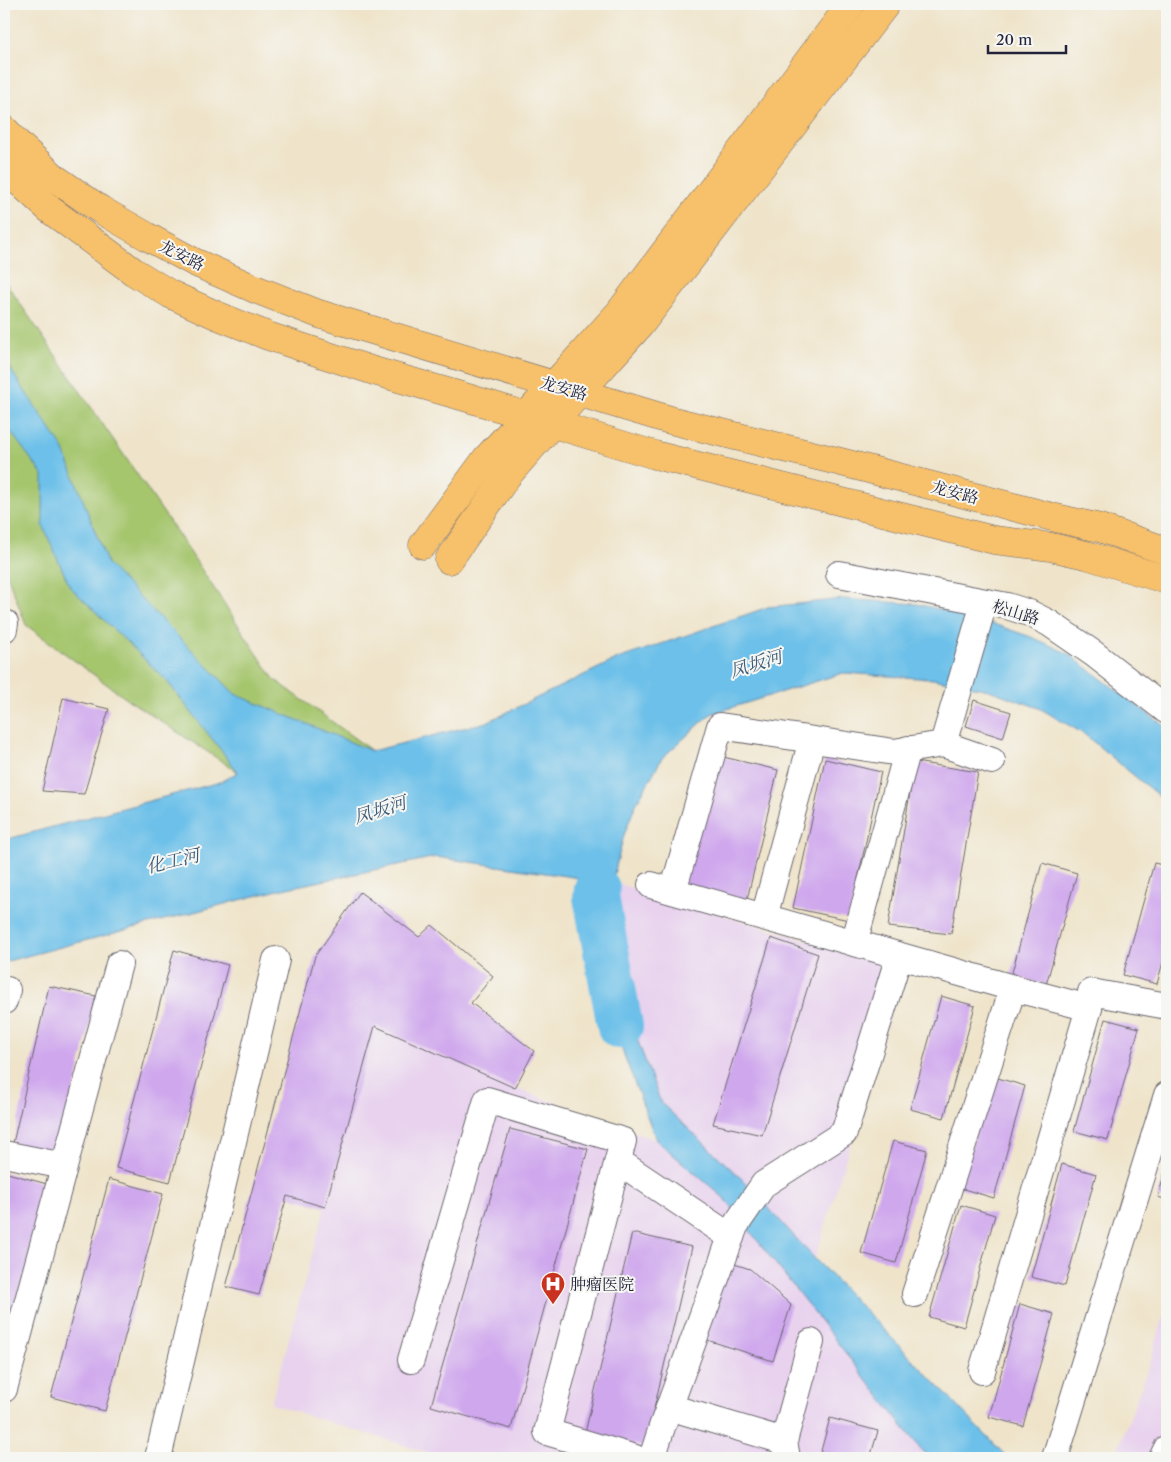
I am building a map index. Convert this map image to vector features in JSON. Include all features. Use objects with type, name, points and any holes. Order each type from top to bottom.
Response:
[{"type":"main road","points":[[449,560],[507,476],[539,420],[566,389],[619,313],[851,4]]},
{"type":"main road","points":[[566,389],[640,325],[886,4]]},
{"type":"main road","name":"龙安路","points":[[4,129],[56,179],[101,210],[194,262],[319,314],[670,420],[1100,528],[1167,551]]},
{"type":"main road","points":[[4,168],[48,209],[134,272],[178,298],[233,322],[304,349],[655,455],[994,540],[1051,547],[1086,555],[1167,580]]},
{"type":"main road","points":[[423,545],[486,459],[539,420]]},
{"type":"street","name":"松山路","points":[[838,574],[1029,613],[1049,623],[1094,654],[1167,711]]},
{"type":"street","points":[[943,744],[984,603]]},
{"type":"street","points":[[4,623],[4,629]]},
{"type":"street","points":[[992,760],[943,744],[894,752],[720,726],[662,888],[1089,1008]]},
{"type":"street","points":[[764,917],[812,740]]},
{"type":"street","points":[[854,943],[908,749]]},
{"type":"street","points":[[652,1458],[733,1232],[764,1184],[844,1133],[899,956]]},
{"type":"street","points":[[158,1458],[276,960]]},
{"type":"street","points":[[4,1389],[119,964]]},
{"type":"street","points":[[915,1294],[1013,988]]},
{"type":"street","points":[[982,1371],[1089,1008],[1091,992],[1167,1006]]},
{"type":"street","points":[[1055,1458],[1167,1095]]},
{"type":"street","points":[[411,1360],[486,1100],[623,1141],[547,1432],[635,1458]]},
{"type":"street","points":[[4,1154],[64,1166]]},
{"type":"street","points":[[618,1161],[733,1232]]},
{"type":"street","points":[[669,1408],[786,1450],[811,1342]]},
{"type":"street","points":[[1162,1458],[1167,1448]]},
{"type":"shaded area","points":[[612,882],[904,969],[815,1259],[743,1180],[661,1103],[606,956]]},
{"type":"shaded area","name":"肿瘤医院","points":[[375,1026],[515,1088],[656,1140],[724,1198],[928,1458],[445,1458],[271,1404]]},
{"type":"shaded area","points":[[1167,1304],[1167,1458],[1115,1458],[1149,1366]]},
{"type":"green space","points":[[4,280],[180,537],[274,679],[372,751],[238,772],[124,697],[26,625],[4,567]]},
{"type":"water","points":[[4,360],[63,448],[108,565],[235,694],[372,751],[487,722],[615,660],[768,607],[843,599],[917,604],[970,616],[1034,638],[1067,653],[1167,728],[1167,803],[1084,734],[1039,708],[989,690],[933,679],[843,673],[711,714],[662,758],[635,806],[624,835],[612,882],[606,956],[661,1103],[743,1180],[815,1259],[1008,1458],[928,1458],[724,1198],[656,1140],[588,959],[586,879],[436,857],[278,890],[4,962],[4,840],[220,782],[238,772],[166,680],[70,587],[43,526],[43,475],[4,423]]},
{"type":"building","points":[[63,698],[109,709],[84,794],[42,791]]},
{"type":"building","points":[[974,700],[1011,712],[1003,738],[966,726]]},
{"type":"building","points":[[715,755],[778,770],[745,908],[681,892]]},
{"type":"building","points":[[825,759],[881,772],[849,920],[793,908]]},
{"type":"building","points":[[915,762],[978,772],[951,934],[888,927]]},
{"type":"building","points":[[1042,863],[1077,873],[1046,985],[1011,976]]},
{"type":"building","points":[[1154,863],[1167,866],[1167,947],[1157,984],[1123,975]]},
{"type":"building","points":[[360,892],[419,937],[432,925],[493,976],[471,1003],[534,1051],[515,1088],[375,1026],[325,1207],[287,1196],[259,1295],[226,1287],[315,956]]},
{"type":"building","points":[[771,938],[818,954],[762,1135],[713,1124]]},
{"type":"building","points":[[174,950],[228,965],[170,1182],[116,1168]]},
{"type":"building","points":[[49,986],[96,996],[60,1154],[13,1143]]},
{"type":"building","points":[[941,996],[975,1006],[944,1118],[910,1109]]},
{"type":"building","points":[[1105,1019],[1139,1028],[1108,1140],[1074,1131]]},
{"type":"building","points":[[991,1076],[1025,1086],[994,1198],[960,1188]]},
{"type":"building","points":[[510,1129],[588,1149],[511,1429],[431,1406]]},
{"type":"building","points":[[893,1141],[927,1150],[896,1263],[861,1253]]},
{"type":"building","points":[[1062,1164],[1096,1174],[1065,1286],[1031,1277]]},
{"type":"building","points":[[1167,1165],[1167,1200],[1158,1197]]},
{"type":"building","points":[[4,1172],[54,1186],[4,1360]]},
{"type":"building","points":[[109,1179],[163,1194],[105,1411],[51,1397]]},
{"type":"building","points":[[961,1205],[995,1215],[964,1327],[929,1317]]},
{"type":"building","points":[[632,1233],[692,1247],[645,1447],[585,1433]]},
{"type":"building","points":[[728,1262],[750,1269],[791,1305],[773,1361],[704,1339]]},
{"type":"building","points":[[1020,1304],[1054,1314],[1023,1426],[989,1417]]},
{"type":"building","points":[[830,1418],[878,1431],[870,1458],[819,1458]]},
{"type":"waterway","points":[[597,889],[596,897],[620,1026]]},
{"type":"place","name":"肿瘤医院","points":[[553,1305]]},
{"type":"water label","name":"凤坂河","points":[[756,664]]},
{"type":"water label","name":"凤坂河","points":[[380,810]]},
{"type":"water label","name":"化工河","points":[[173,861]]}]
